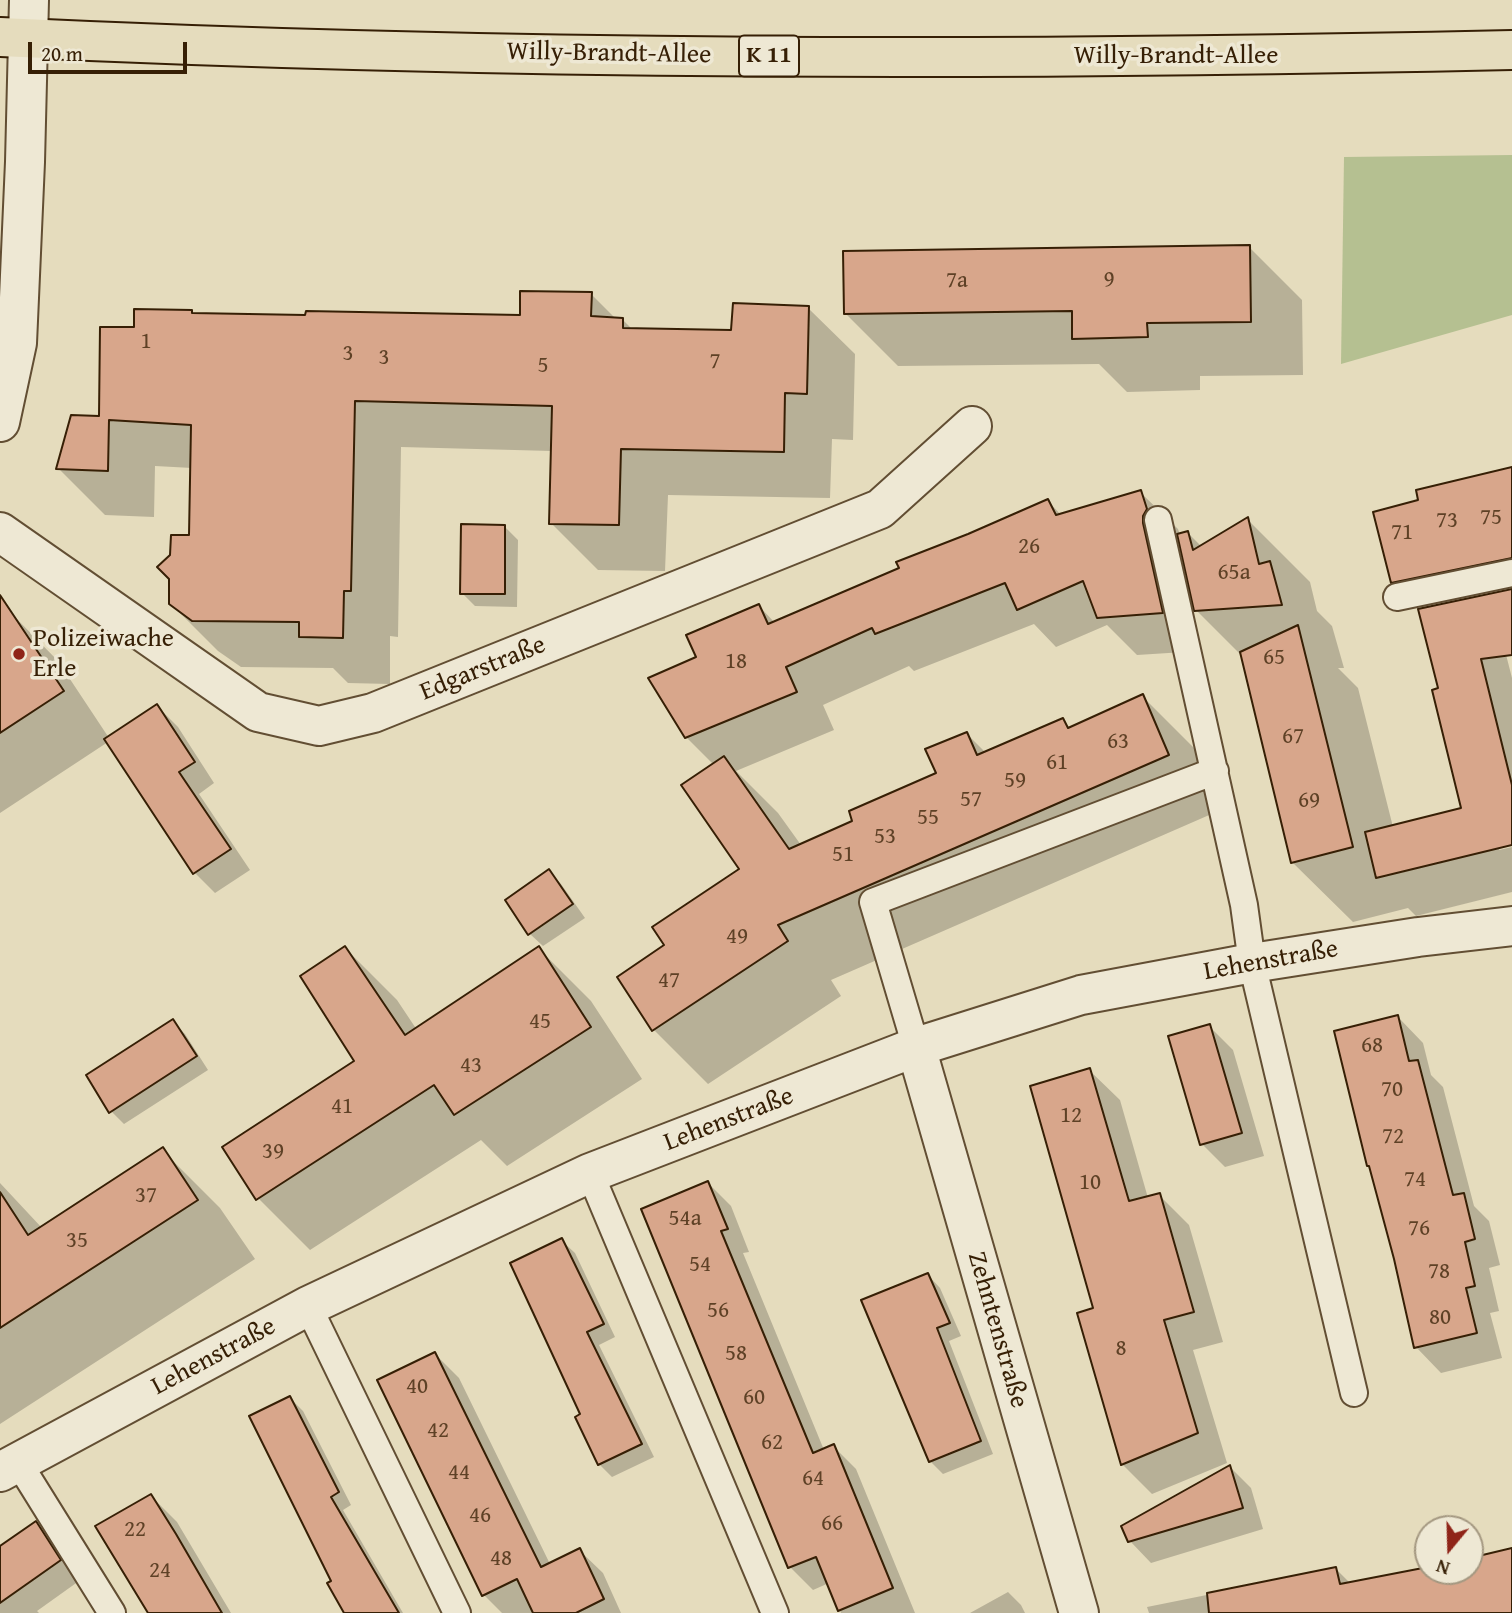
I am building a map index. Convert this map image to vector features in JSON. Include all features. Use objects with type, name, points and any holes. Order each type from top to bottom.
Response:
[{"type":"main road","name":"Willy-Brandt-Allee","points":[[13,38],[579,55],[1211,57],[1512,50]]},
{"type":"street","points":[[0,422],[17,343],[25,162],[13,38],[29,0]]},
{"type":"street","name":"Edgarstraße","points":[[0,532],[258,712],[318,726],[373,713],[880,509],[972,426]]},
{"type":"street","name":"Lehenstraße","points":[[9,1467],[308,1306],[590,1173],[916,1047],[1081,995],[1252,963],[1418,937],[1512,926]]},
{"type":"street","name":"Zehntenstraße","points":[[916,1047],[1079,1613]]},
{"type":"lane","points":[[1158,520],[1244,905],[1252,963],[1354,1393]]},
{"type":"lane","points":[[1397,597],[1510,580]]},
{"type":"lane","points":[[916,1047],[873,902],[1215,771]]},
{"type":"lane","points":[[590,1173],[775,1613]]},
{"type":"lane","points":[[308,1306],[457,1613]]},
{"type":"lane","points":[[9,1467],[112,1613]]},
{"type":"green space","points":[[1512,155],[1512,315],[1341,364],[1344,157]]},
{"type":"building","points":[[1250,245],[1251,322],[1147,323],[1148,337],[1072,339],[1072,311],[844,314],[843,251]]},
{"type":"building","points":[[520,291],[592,292],[591,316],[623,318],[623,328],[731,330],[733,303],[809,306],[807,394],[785,393],[784,452],[621,449],[619,525],[549,524],[552,406],[355,401],[351,591],[344,591],[343,638],[299,637],[299,622],[192,621],[169,604],[169,579],[157,567],[170,555],[171,535],[189,535],[191,425],[109,420],[108,471],[56,469],[71,415],[99,416],[100,327],[134,327],[134,309],[305,315],[306,311],[520,315]]},
{"type":"building","points":[[1512,467],[1512,558],[1391,583],[1373,512],[1418,500],[1416,490]]},
{"type":"building","points":[[1141,490],[1147,509],[1143,523],[1163,613],[1097,618],[1083,581],[1017,610],[1005,583],[875,634],[872,628],[786,667],[797,692],[685,738],[648,678],[696,657],[686,635],[759,604],[768,624],[899,568],[896,562],[1048,499],[1056,515]]},
{"type":"building","points":[[1248,517],[1259,564],[1270,561],[1282,605],[1194,611],[1177,534],[1188,531],[1193,550]]},
{"type":"building","points":[[461,524],[505,525],[505,594],[460,594]]},
{"type":"building","points":[[1512,589],[1512,655],[1481,659],[1512,785],[1512,845],[1376,878],[1365,832],[1461,808],[1432,690],[1438,688],[1418,609]]},
{"type":"building","name":"Polizeiwache Erle","points":[[0,595],[64,691],[0,733]]},
{"type":"building","points":[[1298,625],[1353,847],[1291,863],[1240,652]]},
{"type":"building","points":[[1143,694],[1169,755],[778,925],[788,941],[652,1031],[617,977],[664,945],[652,927],[739,869],[681,785],[724,756],[789,849],[852,821],[849,811],[936,773],[925,749],[967,732],[977,755],[1063,718],[1068,728]]},
{"type":"building","points":[[157,704],[195,762],[179,772],[231,849],[193,874],[104,739]]},
{"type":"building","points":[[549,869],[573,904],[528,935],[505,900]]},
{"type":"building","points":[[345,946],[405,1035],[539,946],[591,1027],[454,1115],[434,1085],[256,1200],[222,1147],[354,1061],[300,976]]},
{"type":"building","points":[[1398,1015],[1409,1061],[1418,1060],[1453,1195],[1464,1193],[1475,1239],[1465,1242],[1475,1286],[1466,1288],[1477,1333],[1414,1348],[1394,1259],[1367,1166],[1334,1031]]},
{"type":"building","points":[[173,1019],[197,1056],[109,1113],[86,1075]]},
{"type":"building","points":[[1210,1024],[1242,1133],[1200,1145],[1168,1036]]},
{"type":"building","points":[[1090,1068],[1129,1201],[1160,1193],[1194,1312],[1164,1320],[1198,1433],[1121,1465],[1077,1313],[1093,1308],[1030,1086]]},
{"type":"building","points":[[163,1147],[198,1200],[0,1328],[0,1192],[28,1235]]},
{"type":"building","points":[[708,1181],[728,1229],[721,1231],[813,1453],[834,1444],[893,1588],[838,1611],[816,1557],[788,1568],[641,1209]]},
{"type":"building","points":[[562,1238],[604,1324],[587,1332],[642,1444],[598,1465],[575,1417],[580,1414],[510,1263]]},
{"type":"building","points":[[928,1273],[950,1323],[937,1328],[981,1441],[929,1462],[861,1300]]},
{"type":"building","points":[[435,1352],[541,1567],[580,1548],[604,1599],[576,1613],[533,1613],[517,1579],[482,1596],[377,1380]]},
{"type":"building","points":[[290,1396],[339,1492],[331,1497],[399,1613],[344,1613],[327,1583],[331,1581],[249,1416]]},
{"type":"building","points":[[1230,1465],[1243,1508],[1128,1542],[1121,1526]]},
{"type":"building","points":[[151,1494],[222,1613],[148,1613],[95,1526]]},
{"type":"building","points":[[36,1521],[61,1560],[0,1603],[0,1546]]},
{"type":"building","points":[[1512,1548],[1512,1613],[1209,1613],[1207,1593],[1336,1567],[1340,1584],[1414,1570],[1414,1585],[1484,1585],[1484,1555]]},
{"type":"place","name":"Polizeiwache Erle","points":[[19,654]]}]
